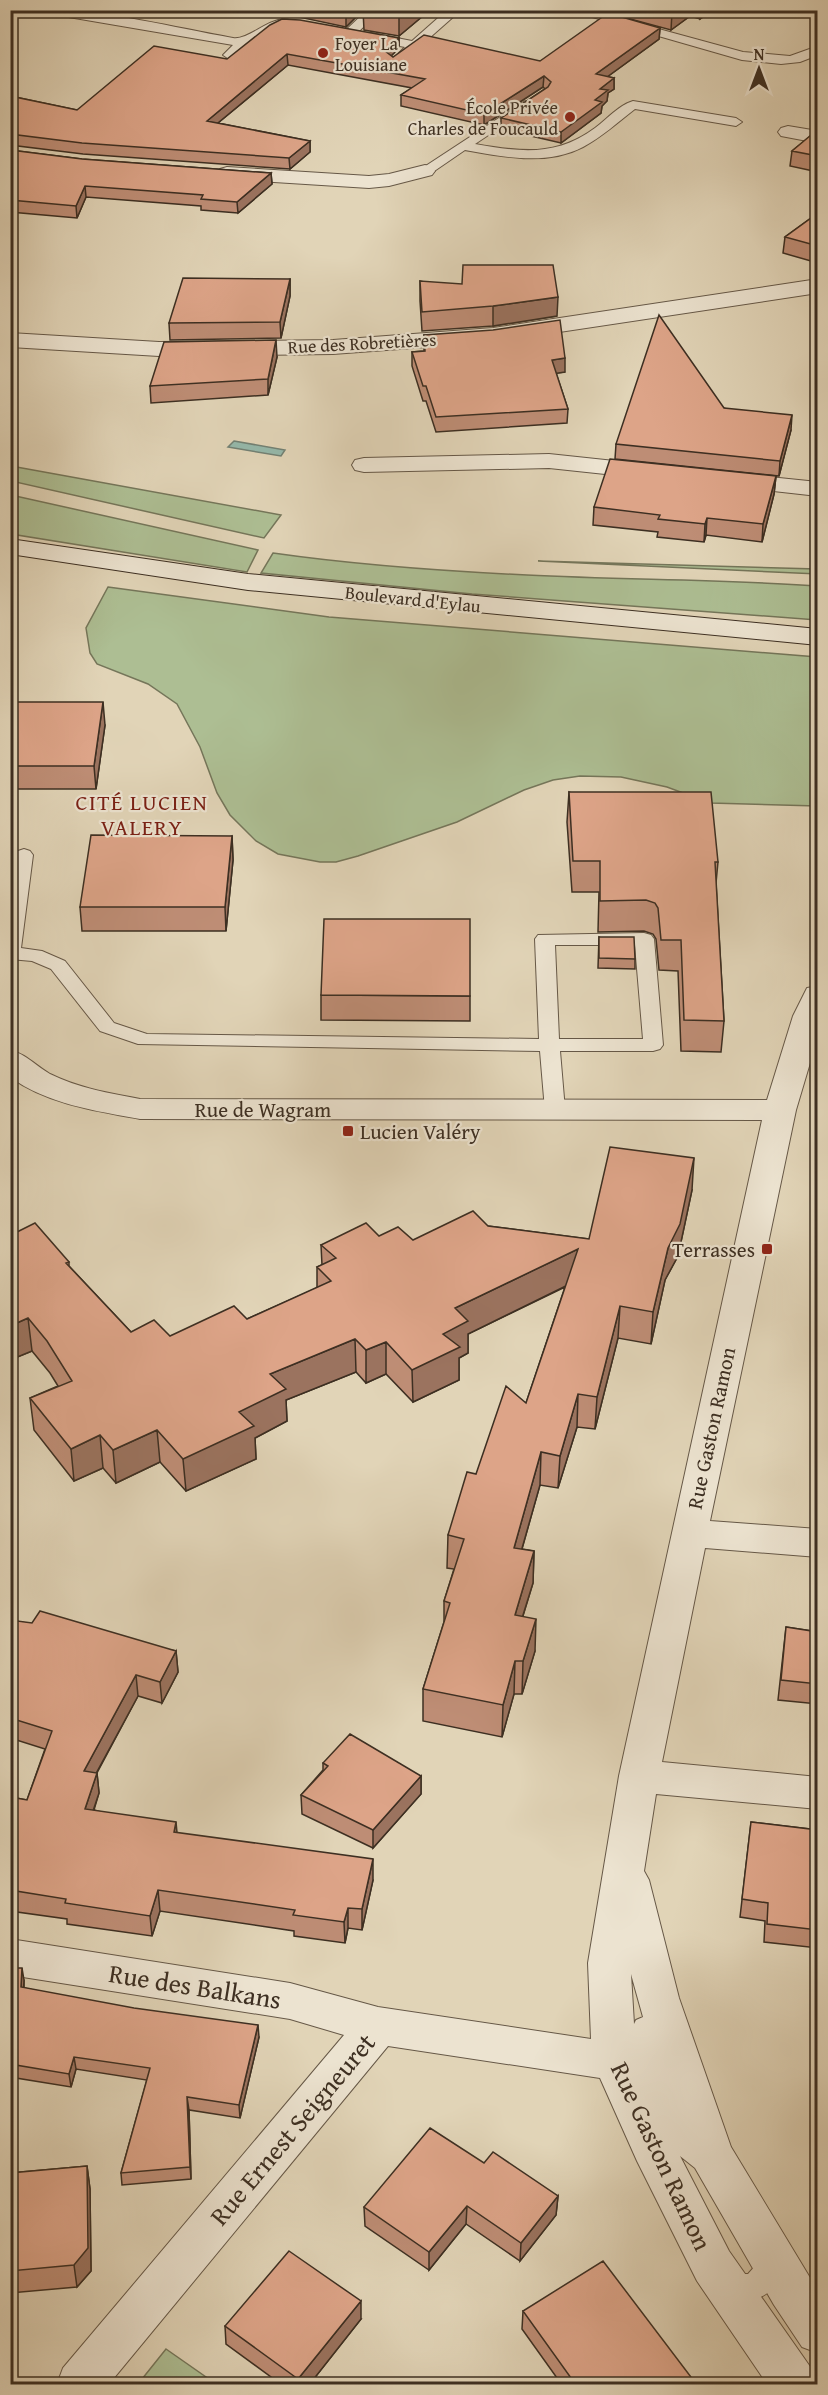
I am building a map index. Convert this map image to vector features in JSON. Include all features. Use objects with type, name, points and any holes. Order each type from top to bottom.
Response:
[{"type":"street","points":[[788,132],[818,137]]},
{"type":"street","points":[[208,172],[369,182],[389,180],[425,171]]},
{"type":"street","name":"Rue des Robretières","points":[[10,340],[159,349],[333,347],[493,335],[812,290]]},
{"type":"street","points":[[364,465],[549,461],[677,475]]},
{"type":"street","points":[[712,478],[818,489]]},
{"type":"street","name":"Boulevard d'Eylau","points":[[10,546],[260,584],[818,637]]},
{"type":"street","name":"Rue Gaston Ramon","points":[[794,2385],[713,2266],[653,2147],[609,1963],[639,1776],[780,1110],[808,1016],[818,995]]},
{"type":"street","name":"Rue de Wagram","points":[[10,1060],[19,1069],[67,1094],[140,1109],[780,1110]]},
{"type":"street","points":[[689,1533],[818,1543]]},
{"type":"street","points":[[639,1776],[818,1793]]},
{"type":"street","name":"Rue Gaston Ramon","points":[[625,1867],[658,1998],[711,2155],[775,2265],[818,2331]]},
{"type":"street","name":"Rue des Balkans","points":[[10,1957],[290,2001],[378,2026]]},
{"type":"street","points":[[658,1998],[630,2058],[672,2120],[711,2155]]},
{"type":"street","name":"Rue Ernest Seigneuret","points":[[80,2385],[378,2026],[630,2058]]},
{"type":"lane","points":[[51,10],[242,43]]},
{"type":"lane","points":[[375,10],[345,32],[414,45]]},
{"type":"lane","points":[[393,62],[455,10]]},
{"type":"lane","points":[[574,10],[742,56],[766,60],[796,59],[818,50]]},
{"type":"lane","points":[[229,55],[242,43],[269,27],[281,23],[301,24]]},
{"type":"lane","points":[[425,171],[533,99]]},
{"type":"lane","points":[[464,146],[507,153],[557,152],[582,142],[633,105],[736,122]]},
{"type":"lane","points":[[24,855],[11,953],[34,955],[57,965],[107,1027],[145,1040],[549,1045],[653,1045],[644,939],[545,939],[549,1045],[555,1110]]},
{"type":"lane","points":[[728,2288],[755,2287],[764,2282],[775,2265]]},
{"type":"shaded area","points":[[234,441],[285,450],[281,456],[228,447]]},
{"type":"shaded area","points":[[11,466],[281,515],[264,538],[11,481]]},
{"type":"shaded area","points":[[10,495],[258,550],[247,572],[11,534]]},
{"type":"shaded area","points":[[273,553],[463,572],[817,586],[817,620],[472,594],[261,573]]},
{"type":"shaded area","points":[[538,561],[817,569],[818,574]]},
{"type":"shaded area","points":[[108,587],[329,617],[817,657],[817,806],[710,803],[667,787],[621,777],[580,776],[553,780],[524,790],[457,822],[336,862],[320,862],[278,854],[256,841],[230,815],[217,793],[200,747],[177,704],[148,684],[97,664],[90,653],[86,628]]},
{"type":"shaded area","points":[[166,2349],[216,2384],[138,2384]]},
{"type":"building","points":[[385,10],[402,10],[399,13]]},
{"type":"building","points":[[608,13],[660,28],[596,74],[614,78],[600,89],[608,90],[595,100],[602,102],[561,132],[501,118],[548,87],[551,82],[544,76],[484,114],[401,95],[425,79],[287,54],[207,121],[310,141],[289,158],[82,143],[10,134],[10,96],[77,110],[154,46],[227,59],[270,25],[282,19],[300,20],[399,38],[385,51],[393,57],[424,35],[540,61]]},
{"type":"building","points":[[817,130],[818,156],[792,151]]},
{"type":"building","points":[[10,150],[82,159],[271,173],[237,202],[201,199],[203,195],[85,186],[76,206],[10,200]]},
{"type":"building","points":[[818,213],[818,246],[785,237]]},
{"type":"building","points":[[463,265],[553,265],[558,297],[493,306],[422,312],[420,281],[462,284]]},
{"type":"building","points":[[183,278],[290,279],[280,322],[169,323]]},
{"type":"building","points":[[659,315],[724,408],[792,415],[780,461],[616,444]]},
{"type":"building","points":[[560,320],[565,358],[552,360],[568,409],[436,417],[412,352],[425,351],[424,335],[493,330]]},
{"type":"building","points":[[276,340],[268,379],[150,386],[164,342]]},
{"type":"building","points":[[610,459],[776,476],[763,524],[707,518],[705,524],[658,519],[660,515],[594,507]]},
{"type":"building","points":[[10,702],[103,702],[94,766],[10,766]]},
{"type":"building","points":[[569,792],[711,792],[718,862],[715,862],[724,1021],[684,1020],[681,940],[661,940],[658,908],[655,903],[646,900],[600,901],[600,861],[573,861]]},
{"type":"building","points":[[91,835],[232,836],[225,907],[80,907]]},
{"type":"building","points":[[324,919],[470,919],[470,996],[321,995]]},
{"type":"building","points":[[599,937],[634,937],[635,959],[599,958]]},
{"type":"building","points":[[610,1147],[694,1158],[680,1224],[668,1248],[653,1312],[620,1306],[597,1397],[578,1394],[560,1456],[541,1452],[514,1548],[534,1551],[515,1615],[536,1619],[523,1661],[515,1661],[503,1705],[423,1689],[450,1603],[444,1601],[464,1539],[448,1535],[467,1472],[476,1474],[506,1386],[526,1403],[578,1249],[455,1308],[468,1321],[443,1334],[460,1347],[412,1370],[386,1342],[366,1350],[355,1339],[270,1374],[286,1389],[239,1412],[254,1426],[183,1459],[157,1430],[113,1450],[100,1435],[71,1449],[30,1398],[72,1381],[47,1341],[28,1318],[10,1326],[10,1228],[15,1233],[35,1223],[69,1262],[66,1263],[131,1332],[154,1320],[170,1336],[234,1306],[247,1319],[331,1281],[317,1267],[336,1258],[321,1245],[366,1223],[379,1236],[398,1227],[413,1240],[473,1211],[488,1226],[589,1239]]},
{"type":"building","points":[[40,1611],[176,1651],[160,1682],[136,1675],[84,1771],[97,1773],[85,1809],[176,1822],[174,1832],[373,1859],[362,1909],[348,1908],[344,1922],[293,1915],[295,1910],[158,1890],[150,1916],[65,1903],[66,1899],[10,1890],[10,1797],[27,1800],[52,1731],[10,1718],[10,1692],[14,1686],[10,1685],[10,1620],[32,1623]]},
{"type":"building","points":[[786,1627],[818,1632],[818,1684],[781,1680]]},
{"type":"building","points":[[350,1734],[421,1776],[373,1830],[301,1795],[328,1766],[323,1763]]},
{"type":"building","points":[[751,1822],[818,1830],[818,1930],[767,1924],[768,1903],[742,1899]]},
{"type":"building","points":[[10,1968],[22,1968],[21,1987],[134,2008],[258,2025],[239,2105],[187,2097],[190,2167],[121,2173],[150,2068],[74,2057],[69,2074],[10,2064]]},
{"type":"building","points":[[430,2128],[484,2163],[493,2152],[558,2196],[521,2243],[467,2206],[429,2252],[364,2207]]},
{"type":"building","points":[[87,2166],[88,2248],[74,2265],[10,2271],[10,2173]]},
{"type":"building","points":[[289,2251],[361,2301],[298,2379],[225,2326]]},
{"type":"building","points":[[603,2261],[697,2385],[576,2385],[523,2311]]},
{"type":"place","name":"Foyer La Louisiane","points":[[323,53]]},
{"type":"place","name":"École Privée Charles de Foucauld","points":[[570,117]]},
{"type":"place","name":"Lucien Valéry","points":[[348,1131]]},
{"type":"place","name":"Terrasses","points":[[767,1249]]},
{"type":"district","name":"CITÉ LUCIEN VALERY","points":[[142,814]]}]
